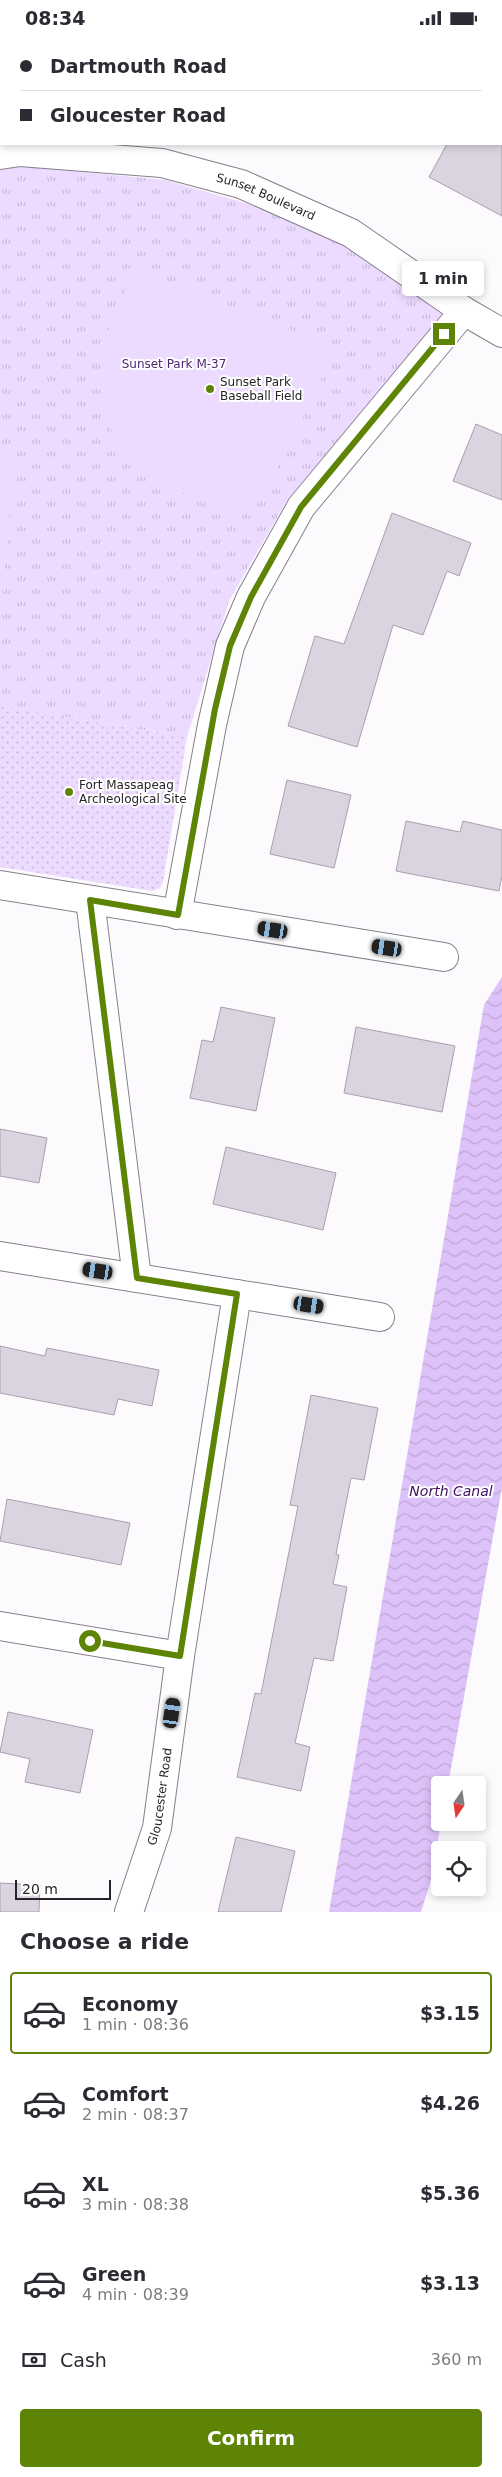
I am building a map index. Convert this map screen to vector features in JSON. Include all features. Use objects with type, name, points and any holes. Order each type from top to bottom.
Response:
[{"type":"street","name":"Sunset Boulevard","points":[[0,155],[20,152],[162,163],[241,184],[351,233],[464,311],[502,333]]},
{"type":"street","points":[[178,915],[214,716],[230,646],[251,597],[301,507],[464,311]]},
{"type":"street","points":[[0,885],[444,957]]},
{"type":"street","points":[[90,900],[137,1278]]},
{"type":"street","points":[[0,1256],[380,1317]]},
{"type":"street","name":"Gloucester Road","points":[[130,1912],[157,1828],[180,1656],[237,1294]]},
{"type":"street","points":[[0,1626],[180,1656]]},
{"type":"green space","name":"Sunset Park M-37","points":[[24,166],[165,180],[256,206],[352,247],[444,312],[287,500],[229,601],[187,737],[0,706],[0,170]]},
{"type":"green space","name":"Sunset Park Baseball Field","points":[[135,269],[327,344],[330,359],[286,455],[249,509],[211,505],[143,475],[103,418],[103,342]]},
{"type":"green space","points":[[0,451],[15,453],[0,623]]},
{"type":"green space","points":[[0,706],[187,737],[163,882],[160,888],[152,891],[0,867]]},
{"type":"water","name":"North Canal","points":[[502,977],[502,1487],[450,1776],[431,1776],[431,1831],[440,1831],[438,1841],[431,1841],[431,1880],[421,1912],[329,1912],[484,1005]]},
{"type":"building","points":[[446,145],[502,145],[502,216],[429,177]]},
{"type":"building","points":[[476,424],[502,435],[502,500],[453,481]]},
{"type":"building","points":[[392,513],[471,543],[459,576],[447,571],[423,635],[393,625],[357,747],[288,726],[315,636],[344,644]]},
{"type":"building","points":[[287,780],[351,795],[334,868],[270,854]]},
{"type":"building","points":[[406,821],[460,832],[463,821],[502,830],[502,876],[499,891],[396,871]]},
{"type":"building","points":[[221,1007],[275,1018],[256,1111],[190,1098],[202,1040],[213,1042]]},
{"type":"building","points":[[356,1027],[455,1046],[442,1112],[344,1093]]},
{"type":"building","points":[[0,1129],[47,1138],[39,1183],[0,1176]]},
{"type":"building","points":[[226,1147],[336,1173],[323,1230],[213,1204]]},
{"type":"building","points":[[0,1346],[45,1356],[47,1348],[159,1370],[152,1406],[118,1399],[114,1415],[0,1393]]},
{"type":"building","points":[[311,1395],[378,1408],[364,1480],[351,1478],[336,1554],[339,1555],[333,1584],[347,1587],[333,1661],[314,1658],[295,1743],[310,1747],[301,1791],[237,1777],[255,1693],[261,1694],[298,1506],[290,1505]]},
{"type":"building","points":[[7,1499],[130,1523],[121,1565],[0,1541]]},
{"type":"building","points":[[8,1712],[93,1730],[80,1793],[25,1782],[30,1759],[0,1752]]},
{"type":"building","points":[[236,1837],[295,1851],[281,1912],[218,1912]]},
{"type":"building","points":[[0,1883],[40,1885],[39,1912],[0,1912]]},
{"type":"place","name":"Sunset Park Baseball Field","points":[[210,389]]},
{"type":"place","name":"Fort Massapeag Archeological Site","points":[[69,792]]},
{"type":"route","points":[[90,1641],[180,1656],[237,1294],[137,1278],[90,900],[178,915],[215,709],[230,646],[251,597],[301,507],[444,334]]}]
